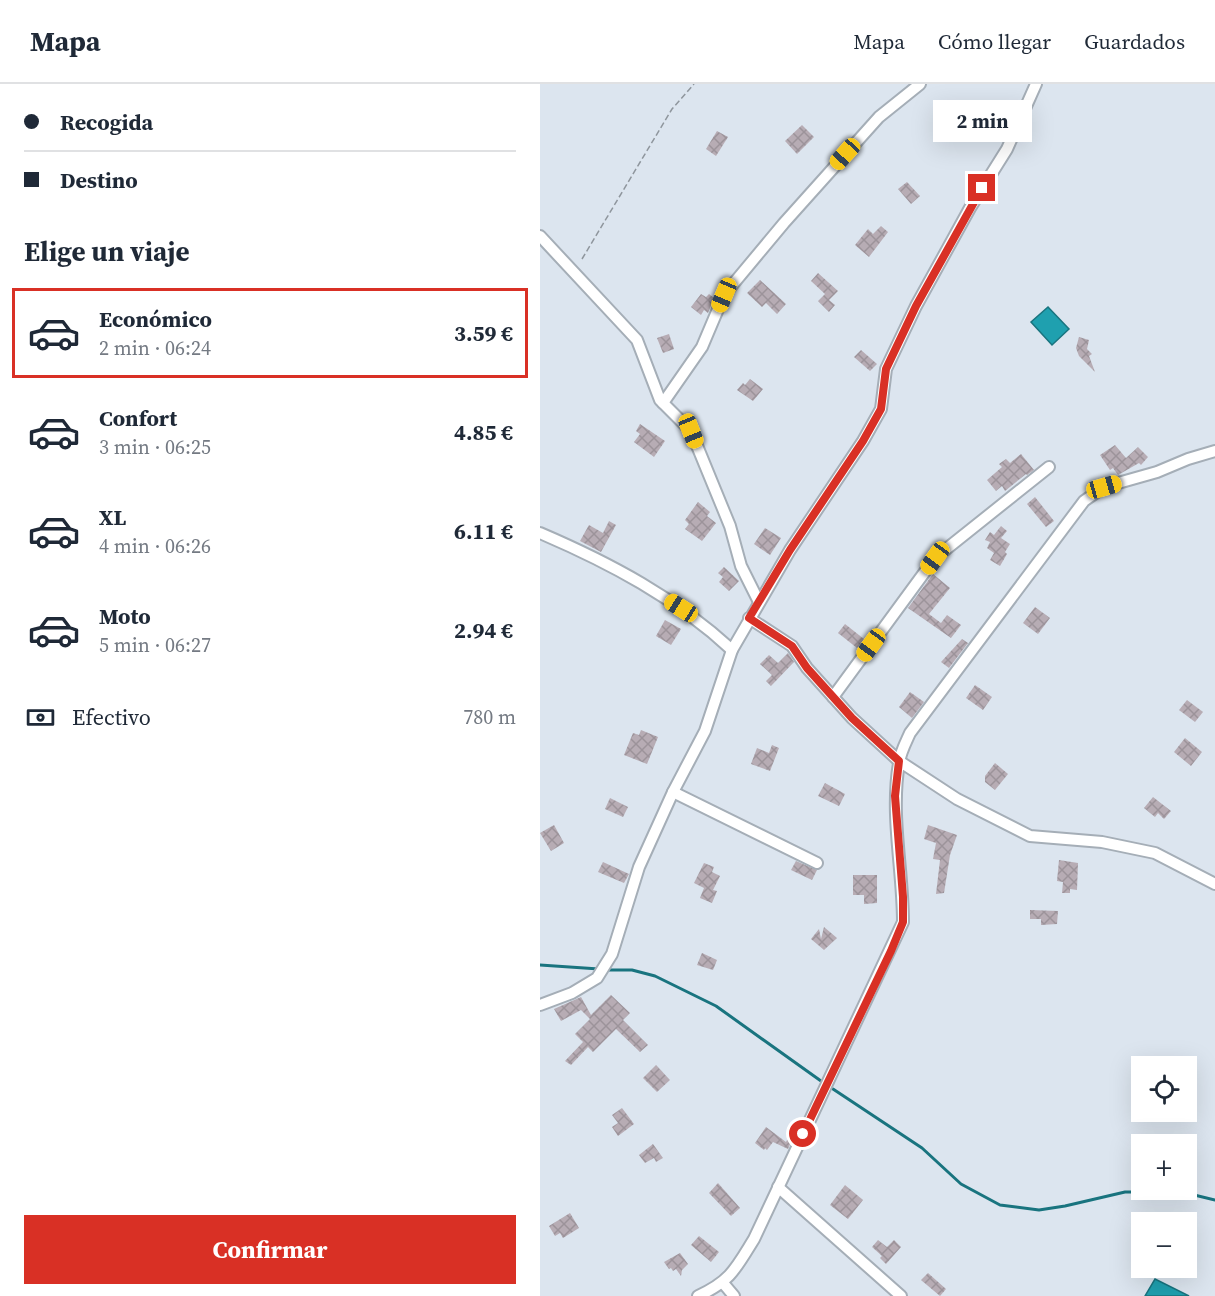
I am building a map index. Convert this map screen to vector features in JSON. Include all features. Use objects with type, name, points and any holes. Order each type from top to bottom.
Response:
[{"type":"street","points":[[663,403],[702,347],[724,295],[784,223],[879,117],[920,84]]},
{"type":"street","points":[[540,1005],[573,993],[597,978],[612,954],[639,867],[673,792],[705,731],[732,650],[790,550],[863,441],[881,409],[886,369],[916,306],[970,208],[1007,149],[1036,84]]},
{"type":"street","points":[[540,236],[633,334],[663,403],[691,431],[730,526],[741,566],[759,602]]},
{"type":"street","points":[[698,1296],[723,1283],[735,1270],[754,1239],[903,922],[895,796],[899,761],[910,732],[1084,501],[1104,487],[1157,472],[1215,451]]},
{"type":"street","points":[[833,697],[935,558],[1048,467]]},
{"type":"street","points":[[540,533],[620,571],[649,588],[695,618],[732,650]]},
{"type":"street","points":[[749,618],[792,646],[807,668],[852,718],[899,761],[957,799],[1030,836],[1102,842],[1155,853],[1215,884]]},
{"type":"street","points":[[673,792],[817,863]]},
{"type":"street","points":[[778,1188],[901,1296]]},
{"type":"street","points":[[723,1283],[734,1296]]},
{"type":"path","points":[[582,259],[672,109],[694,84]]},
{"type":"water","points":[[1048,307],[1069,329],[1052,345],[1031,322]]},
{"type":"water","points":[[1155,1279],[1189,1296],[1145,1296]]},
{"type":"building","points":[[802,125],[814,137],[797,154],[785,141]]},
{"type":"building","points":[[717,131],[728,137],[716,156],[706,149]]},
{"type":"building","points":[[907,182],[920,196],[911,204],[898,189]]},
{"type":"building","points":[[881,226],[888,232],[869,257],[855,245],[868,229],[873,234]]},
{"type":"building","points":[[818,273],[838,291],[829,300],[835,305],[829,312],[818,301],[825,294],[811,281]]},
{"type":"building","points":[[760,280],[786,304],[777,314],[766,303],[762,307],[747,293]]},
{"type":"building","points":[[701,294],[706,297],[709,294],[714,298],[708,313],[704,310],[701,315],[691,307]]},
{"type":"building","points":[[669,334],[674,349],[663,353],[657,338]]},
{"type":"building","points":[[1079,337],[1089,340],[1087,349],[1092,354],[1089,356],[1095,372],[1079,356],[1076,348]]},
{"type":"building","points":[[861,350],[877,364],[870,371],[854,357]]},
{"type":"building","points":[[750,379],[763,389],[753,401],[737,390]]},
{"type":"building","points":[[640,424],[665,441],[654,457],[634,442],[640,434],[636,431]]},
{"type":"building","points":[[1115,445],[1126,458],[1138,447],[1148,457],[1141,465],[1139,463],[1118,475],[1113,468],[1110,470],[1100,455]]},
{"type":"building","points":[[1021,454],[1034,470],[1005,491],[1002,486],[996,491],[987,480],[1002,467],[999,464],[1006,459],[1010,463]]},
{"type":"building","points":[[1035,497],[1054,521],[1046,527],[1027,504]]},
{"type":"building","points":[[698,502],[710,512],[707,516],[716,523],[702,541],[685,529],[689,524],[685,520]]},
{"type":"building","points":[[609,521],[616,525],[601,552],[580,541],[589,525],[603,533]]},
{"type":"building","points":[[1001,526],[1007,531],[1001,538],[1010,544],[1000,566],[990,560],[994,553],[987,548],[990,542],[985,540],[990,532],[994,535]]},
{"type":"building","points":[[765,528],[781,538],[770,555],[754,544]]},
{"type":"building","points":[[724,567],[739,581],[729,591],[719,582],[723,577],[718,573]]},
{"type":"building","points":[[933,574],[950,588],[929,614],[941,623],[947,615],[961,625],[951,638],[908,608]]},
{"type":"building","points":[[1035,607],[1050,618],[1038,634],[1023,623]]},
{"type":"building","points":[[665,620],[681,629],[671,645],[656,636]]},
{"type":"building","points":[[845,624],[864,639],[857,648],[838,633]]},
{"type":"building","points":[[962,639],[968,643],[949,668],[941,662]]},
{"type":"building","points":[[788,653],[794,662],[771,686],[766,681],[772,675],[760,664],[769,655],[778,663]]},
{"type":"building","points":[[975,685],[992,697],[983,710],[966,698]]},
{"type":"building","points":[[910,692],[924,702],[912,718],[899,707]]},
{"type":"building","points":[[1187,700],[1203,712],[1195,722],[1179,710]]},
{"type":"building","points":[[641,730],[658,737],[647,764],[624,755],[633,733],[639,735]]},
{"type":"building","points":[[1185,738],[1202,752],[1191,766],[1174,752]]},
{"type":"building","points":[[772,745],[779,748],[770,771],[751,764],[757,748],[769,753]]},
{"type":"building","points":[[995,763],[1008,774],[995,790],[985,782],[985,776]]},
{"type":"building","points":[[825,783],[845,794],[839,806],[818,796]]},
{"type":"building","points":[[1153,797],[1171,811],[1164,819],[1158,813],[1155,817],[1144,808]]},
{"type":"building","points":[[610,798],[628,807],[623,817],[605,809]]},
{"type":"building","points":[[554,825],[564,843],[551,851],[540,833]]},
{"type":"building","points":[[928,825],[957,835],[950,855],[944,893],[936,894],[940,860],[933,859],[936,843],[924,839]]},
{"type":"building","points":[[1059,860],[1078,863],[1077,890],[1070,889],[1070,893],[1062,893],[1063,882],[1057,881]]},
{"type":"building","points":[[796,861],[817,870],[812,880],[791,870]]},
{"type":"building","points":[[603,862],[629,874],[624,883],[598,872]]},
{"type":"building","points":[[704,863],[714,867],[712,872],[720,876],[713,890],[717,891],[712,903],[700,898],[704,888],[694,883]]},
{"type":"building","points":[[853,875],[877,875],[877,903],[864,904],[864,895],[853,895]]},
{"type":"building","points":[[1030,910],[1058,911],[1057,924],[1041,925],[1041,919],[1030,919]]},
{"type":"building","points":[[824,927],[837,938],[824,950],[811,939],[819,929],[821,939]]},
{"type":"building","points":[[702,953],[717,960],[713,970],[697,965]]},
{"type":"building","points":[[611,995],[630,1013],[623,1020],[648,1045],[640,1052],[616,1029],[593,1052],[588,1047],[571,1065],[565,1061],[583,1042],[575,1034],[590,1019],[581,1010],[561,1021],[554,1009],[581,997],[591,1015]]},
{"type":"building","points":[[656,1065],[670,1080],[657,1092],[643,1078]]},
{"type":"building","points":[[622,1108],[634,1124],[618,1136],[612,1127],[618,1123],[612,1115]]},
{"type":"building","points":[[766,1127],[786,1142],[789,1136],[793,1138],[788,1149],[773,1142],[767,1150],[765,1148],[764,1150],[755,1143]]},
{"type":"building","points":[[653,1144],[663,1158],[656,1162],[654,1158],[645,1163],[639,1155]]},
{"type":"building","points":[[718,1183],[740,1208],[731,1216],[709,1193]]},
{"type":"building","points":[[845,1185],[863,1200],[848,1219],[830,1205]]},
{"type":"building","points":[[570,1213],[579,1228],[563,1238],[560,1233],[555,1236],[549,1226]]},
{"type":"building","points":[[699,1236],[719,1252],[711,1262],[691,1245]]},
{"type":"building","points":[[878,1240],[887,1247],[894,1240],[901,1247],[886,1264],[880,1258],[882,1256],[872,1247]]},
{"type":"building","points":[[680,1253],[688,1264],[682,1270],[681,1276],[676,1269],[673,1271],[669,1269],[664,1262]]},
{"type":"building","points":[[928,1273],[946,1289],[940,1296],[921,1280]]},
{"type":"waterway","points":[[540,965],[599,969]]},
{"type":"waterway","points":[[606,970],[632,970],[655,976],[716,1006],[821,1081]]},
{"type":"waterway","points":[[833,1089],[922,1148],[961,1184],[1000,1205],[1039,1210],[1125,1192],[1182,1192],[1215,1200]]},
{"type":"route","points":[[803,1134],[903,922],[895,796],[899,761],[852,718],[807,668],[792,646],[749,618],[790,550],[863,441],[881,409],[886,369],[916,306],[982,188]]}]
